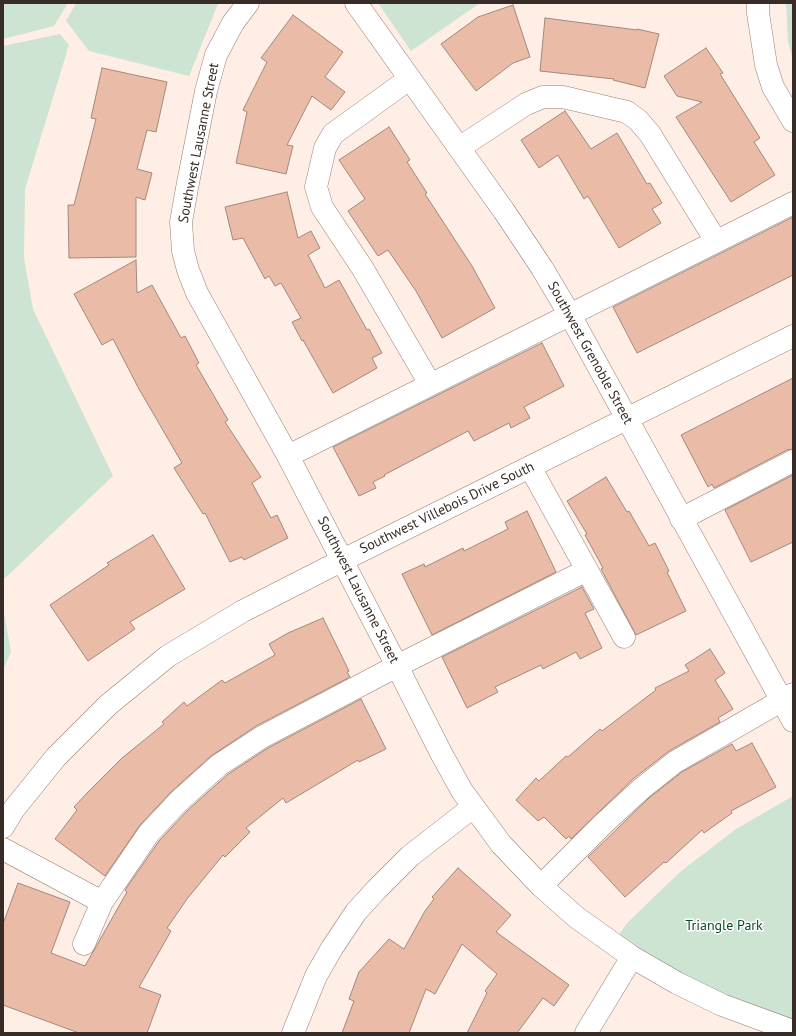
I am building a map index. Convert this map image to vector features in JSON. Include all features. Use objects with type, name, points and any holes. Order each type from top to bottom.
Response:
[{"type":"street","name":"Southwest Lausanne Street","points":[[248,3],[233,23],[216,55],[206,91],[184,208],[182,222],[183,251],[188,270],[197,293],[288,456],[343,560],[441,753],[473,807],[501,844],[541,886],[576,917],[632,958],[677,983],[722,1005],[793,1031]]},
{"type":"street","name":"Southwest Grenoble Street","points":[[356,3],[504,211],[542,268],[570,315],[681,519],[787,697],[793,721]]},
{"type":"street","points":[[758,3],[759,21],[766,65],[773,87],[793,122]]},
{"type":"street","points":[[409,79],[333,134],[325,148],[316,187],[322,207],[363,269],[430,384]]},
{"type":"street","points":[[459,148],[526,104],[543,97],[563,98],[627,112],[638,120],[650,134],[716,242]]},
{"type":"street","points":[[288,456],[793,203]]},
{"type":"street","name":"Southwest Villebois Drive South","points":[[3,827],[14,809],[56,757],[108,705],[168,656],[243,611],[793,336]]},
{"type":"street","points":[[681,519],[793,461]]},
{"type":"street","points":[[530,467],[624,636]]},
{"type":"street","points":[[84,944],[102,902],[149,833],[179,801],[219,765],[262,737],[397,666],[587,570]]},
{"type":"street","points":[[541,886],[603,824],[641,789],[676,762],[787,697]]},
{"type":"street","points":[[293,1033],[316,976],[332,948],[356,912],[410,856],[473,807]]},
{"type":"street","points":[[3,849],[102,902]]},
{"type":"street","points":[[586,1033],[632,958]]},
{"type":"green space","points":[[3,3],[68,3],[54,26],[3,39]]},
{"type":"green space","points":[[76,3],[219,3],[189,76],[89,51],[66,21]]},
{"type":"green space","points":[[378,3],[480,3],[411,51]]},
{"type":"green space","points":[[786,3],[793,3],[793,60],[788,42]]},
{"type":"green space","points":[[60,34],[69,45],[25,189],[24,258],[33,309],[113,476],[3,580],[3,46]]},
{"type":"green space","points":[[3,608],[11,652],[3,670]]},
{"type":"green space","name":"Triangle Park","points":[[793,796],[793,1031],[613,944],[627,923],[680,872],[736,829]]},
{"type":"building","points":[[513,5],[530,57],[513,63],[476,91],[441,44],[478,17]]},
{"type":"building","points":[[293,15],[343,52],[325,77],[345,92],[331,110],[312,96],[287,145],[293,146],[286,174],[236,163],[247,112],[243,110],[267,62],[261,58]]},
{"type":"building","points":[[545,18],[637,29],[659,34],[645,88],[613,80],[614,79],[540,71]]},
{"type":"building","points":[[706,48],[723,73],[720,74],[760,138],[754,142],[775,175],[731,202],[676,117],[702,102],[677,96],[664,76]]},
{"type":"building","points":[[102,68],[167,82],[156,132],[147,130],[137,169],[152,173],[145,200],[136,197],[136,257],[69,258],[68,205],[74,205],[96,119],[91,118]]},
{"type":"building","points":[[565,111],[591,149],[617,133],[647,184],[650,183],[662,203],[652,209],[661,223],[619,248],[588,196],[584,199],[558,155],[539,168],[521,140]]},
{"type":"building","points":[[389,127],[410,160],[407,162],[427,193],[425,194],[472,266],[495,308],[442,338],[416,291],[388,250],[378,256],[348,211],[365,199],[339,160]]},
{"type":"building","points":[[287,192],[298,238],[311,231],[320,248],[308,255],[325,288],[339,280],[367,330],[369,329],[382,353],[372,358],[377,368],[333,393],[292,322],[301,318],[281,283],[275,286],[269,276],[265,279],[243,238],[233,240],[225,207]]},
{"type":"building","points":[[793,217],[793,275],[637,353],[613,307]]},
{"type":"building","points":[[136,260],[137,293],[152,285],[181,338],[185,336],[199,363],[196,365],[228,420],[225,422],[261,477],[252,483],[271,518],[277,515],[288,538],[244,560],[242,557],[230,562],[205,513],[203,514],[174,468],[182,463],[139,389],[113,339],[102,345],[74,294]]},
{"type":"building","points":[[542,343],[564,386],[524,407],[530,418],[511,428],[509,423],[474,441],[468,431],[384,475],[385,476],[373,482],[376,488],[359,496],[333,447]]},
{"type":"building","points":[[793,378],[793,449],[787,450],[714,488],[712,484],[708,487],[681,435]]},
{"type":"building","points":[[793,475],[793,542],[751,562],[725,510]]},
{"type":"building","points":[[606,477],[627,512],[629,511],[649,546],[655,543],[686,611],[636,635],[601,569],[603,568],[585,535],[587,534],[567,501]]},
{"type":"building","points":[[527,511],[556,572],[432,635],[402,574],[424,564],[425,567],[463,548],[464,551],[508,529],[505,522]]},
{"type":"building","points":[[153,535],[185,589],[130,622],[135,629],[88,661],[50,605],[109,565],[107,563]]},
{"type":"building","points":[[582,587],[594,609],[585,613],[602,648],[580,659],[576,652],[543,669],[541,665],[495,687],[498,692],[467,708],[442,657]]},
{"type":"building","points":[[323,618],[349,671],[347,672],[350,677],[256,726],[211,756],[171,792],[140,825],[105,876],[55,839],[77,810],[74,807],[89,791],[122,758],[164,724],[162,722],[184,702],[187,706],[222,680],[225,683],[275,655],[269,644],[288,633]]},
{"type":"building","points":[[710,649],[725,673],[715,680],[733,709],[718,718],[720,722],[669,751],[633,779],[571,839],[569,836],[566,839],[544,817],[538,821],[516,800],[536,778],[539,781],[566,756],[568,757],[600,729],[602,731],[656,690],[655,688],[689,671],[685,665]]},
{"type":"building","points":[[361,699],[386,749],[359,762],[358,760],[286,803],[283,798],[246,828],[250,832],[225,857],[223,855],[187,899],[167,928],[171,931],[139,987],[161,995],[147,1033],[79,1033],[3,1005],[3,924],[18,883],[70,902],[51,953],[85,966],[127,892],[125,890],[159,841],[188,810],[227,775],[268,748]]},
{"type":"building","points":[[752,743],[776,787],[731,811],[732,813],[704,833],[702,830],[666,863],[664,862],[625,897],[588,857],[649,798],[682,772],[732,744],[736,751]]},
{"type":"building","points":[[458,868],[511,915],[496,932],[569,985],[554,1006],[543,998],[517,1033],[467,1033],[487,993],[485,991],[497,974],[462,944],[435,994],[426,989],[409,1033],[342,1033],[354,1001],[349,999],[359,972],[389,939],[404,949],[425,911],[434,899],[432,897]]}]
